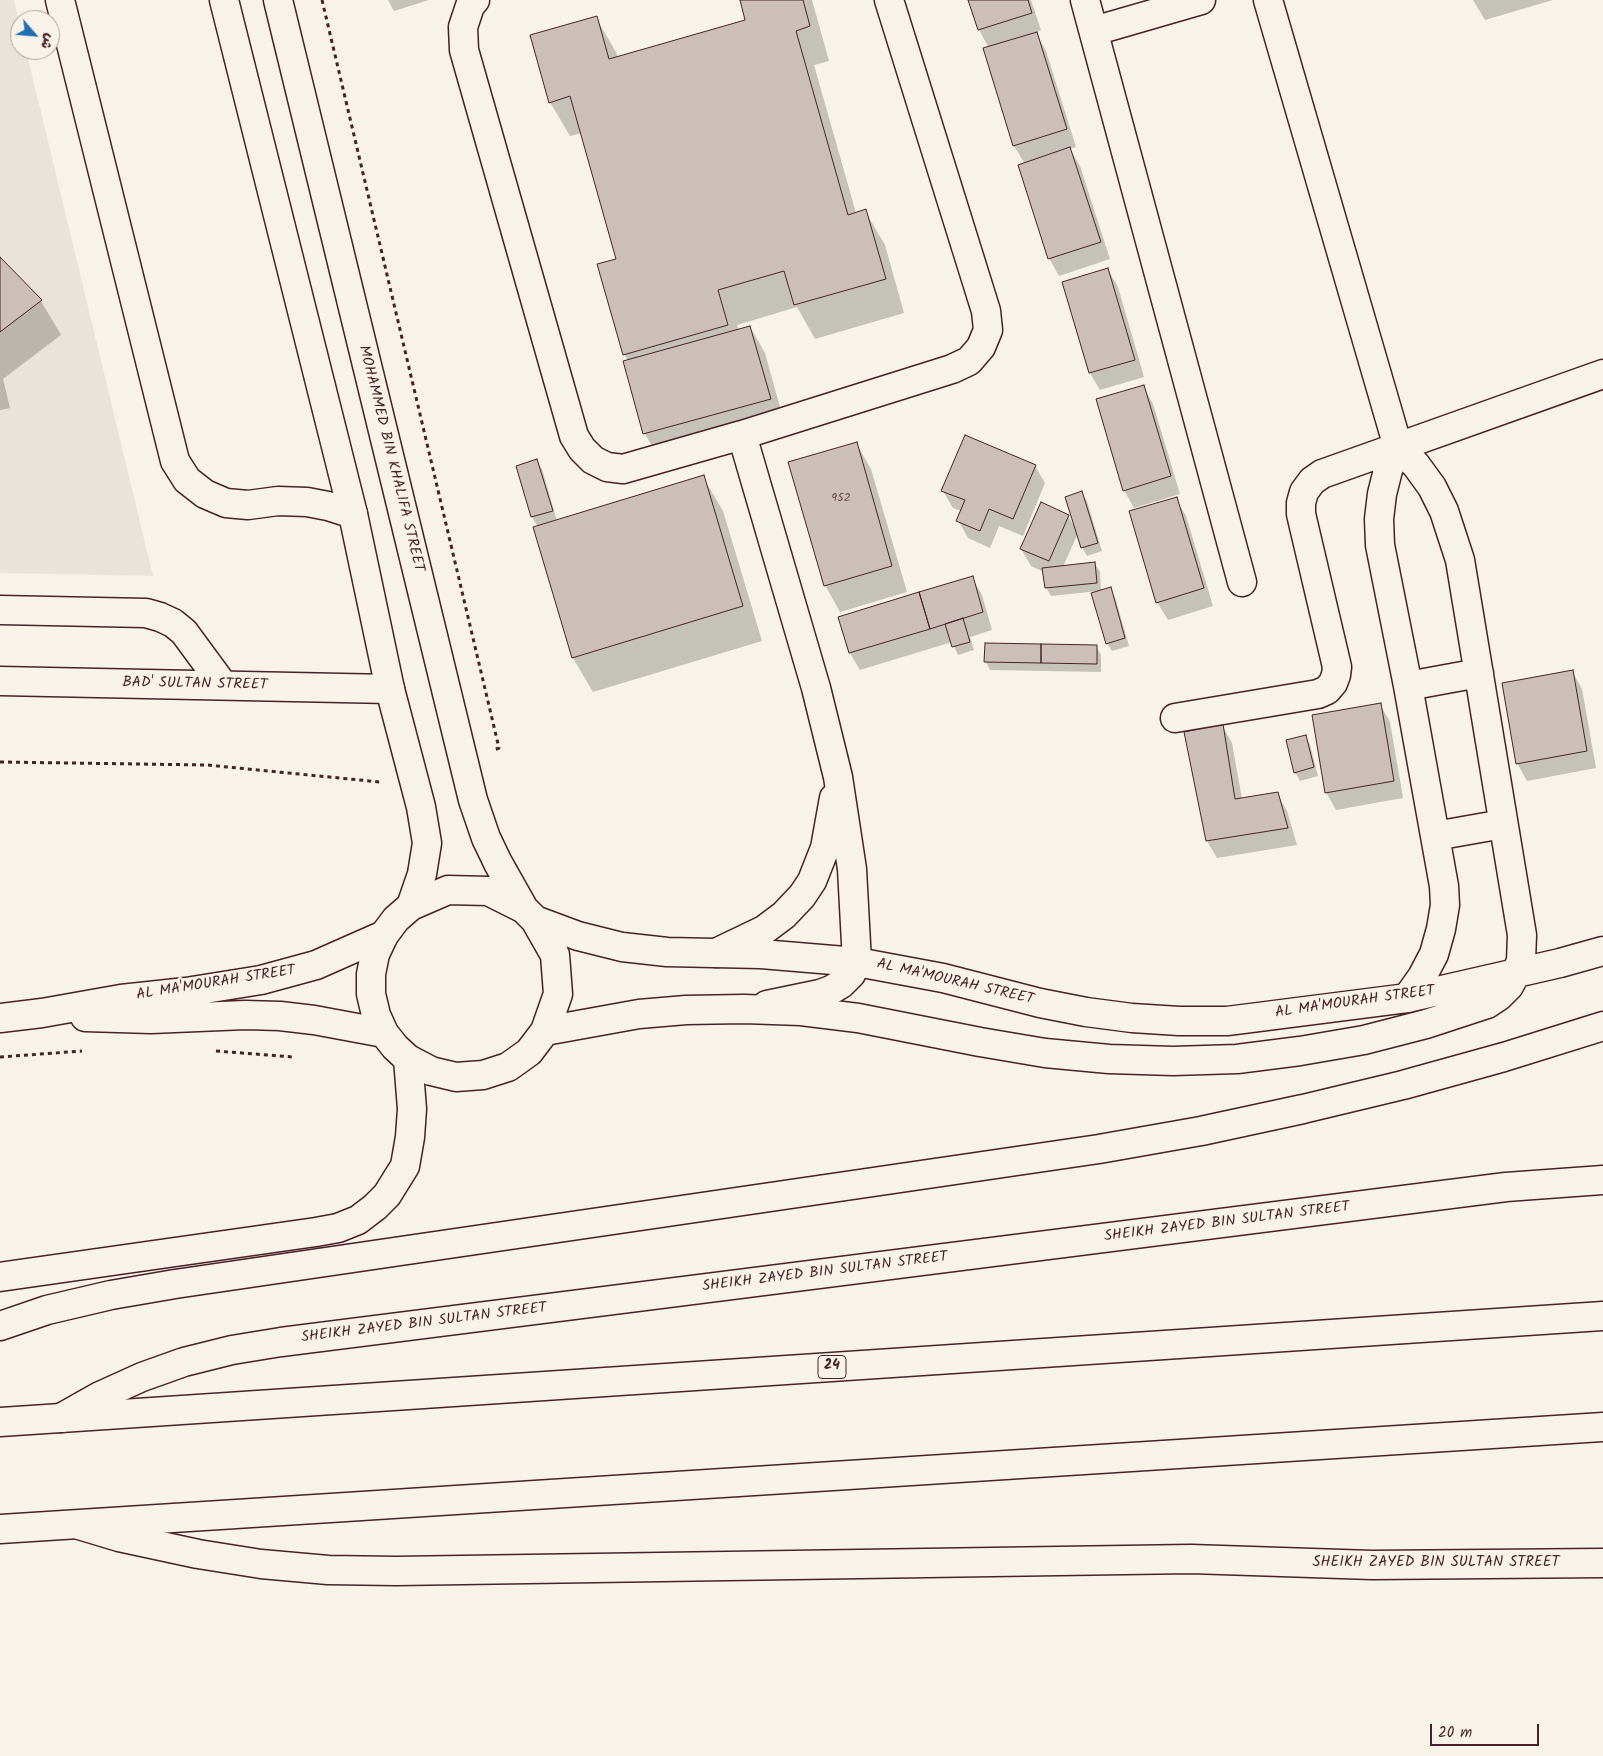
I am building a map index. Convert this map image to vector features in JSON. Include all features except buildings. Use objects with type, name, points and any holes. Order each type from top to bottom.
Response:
[{"type":"main road","points":[[60,0],[175,461],[187,480],[205,494],[226,503],[248,505],[278,501],[307,502],[353,514]]},
{"type":"main road","points":[[224,0],[353,514],[390,689],[418,794],[427,843],[422,874],[411,906],[396,919],[384,935],[375,954],[370,974],[371,994],[376,1014],[384,1033]]},
{"type":"main road","name":"MOHAMMED BIN KHALIFA STREET","points":[[278,0],[473,800],[486,838],[498,863],[554,955],[558,994],[545,1031],[529,1052],[508,1067],[483,1075],[456,1077],[431,1071],[408,1059],[384,1033]]},
{"type":"main road","points":[[475,0],[470,6],[463,27],[464,50],[574,436],[582,449],[593,460],[607,467],[623,468],[742,435],[952,369],[969,361],[981,347],[988,330],[986,311],[889,0]]},
{"type":"main road","points":[[1085,0],[1242,582]]},
{"type":"main road","points":[[1094,31],[1201,0]]},
{"type":"main road","points":[[1268,0],[1398,447],[1416,465],[1432,487],[1444,511],[1460,560],[1522,935],[1521,961],[1516,974]]},
{"type":"main road","points":[[1176,718],[1318,694],[1327,690],[1333,683],[1336,667],[1301,514],[1304,492],[1312,481],[1322,474],[1603,374]]},
{"type":"main road","points":[[742,435],[816,688],[838,777],[852,869],[858,962],[851,974],[841,984],[831,990],[749,1009]]},
{"type":"main road","points":[[1398,447],[1388,470],[1382,494],[1379,520],[1380,545],[1408,686],[1444,886],[1445,905],[1434,954],[1422,977],[1407,998]]},
{"type":"main road","points":[[0,610],[146,613],[160,616],[184,632],[223,685]]},
{"type":"main road","points":[[1408,686],[1479,673]]},
{"type":"main road","name":"BAD' SULTAN STREET","points":[[0,681],[390,689]]},
{"type":"main road","points":[[716,953],[764,930],[784,915],[802,896],[812,881],[825,848],[838,777]]},
{"type":"main road","points":[[1435,836],[1503,824]]},
{"type":"main road","name":"AL MA'MOURAH STREET","points":[[411,906],[448,890],[488,891],[530,915],[578,936],[622,947],[667,952],[761,954],[858,962],[943,978],[1040,1003],[1086,1012],[1132,1018],[1179,1021],[1227,1021],[1407,998],[1516,974]]},
{"type":"main road","name":"AL MA'MOURAH STREET","points":[[0,1018],[42,1013],[121,999],[186,992],[289,973],[316,966],[384,935]]},
{"type":"main road","points":[[1516,974],[1603,951]]},
{"type":"main road","name":"AL MA'MOURAH STREET","points":[[545,1031],[639,1014],[686,1010],[749,1009],[801,1011],[858,1018],[980,1042],[1054,1054],[1109,1060],[1237,1059],[1346,1043],[1426,1024],[1487,1004],[1509,986],[1516,974]]},
{"type":"main road","name":"AL MA'MOURAH STREET","points":[[42,1013],[78,1017],[151,1019],[245,1015],[280,1016],[314,1020],[384,1033]]},
{"type":"main road","points":[[0,1326],[48,1310],[102,1297],[174,1284],[1099,1149],[1201,1130],[1303,1109],[1404,1085],[1504,1057],[1603,1026]]},
{"type":"main road","points":[[0,1277],[316,1232],[338,1228],[358,1220],[388,1195],[405,1166],[410,1138],[412,1109],[408,1059]]},
{"type":"main road","name":"SHEIKH ZAYED BIN SULTAN STREET","points":[[62,1418],[100,1396],[142,1377],[184,1362],[222,1352],[272,1343],[1506,1187],[1603,1180]]},
{"type":"main road","name":"SHEIKH ZAYED BIN SULTAN STREET","points":[[0,1422],[1603,1316]]},
{"type":"main road","name":"SHEIKH ZAYED BIN SULTAN STREET","points":[[0,1529],[1603,1427]]},
{"type":"main road","name":"SHEIKH ZAYED BIN SULTAN STREET","points":[[73,1523],[119,1536],[198,1554],[261,1564],[328,1570],[396,1571],[1191,1560],[1372,1565],[1603,1563]]},
{"type":"path","points":[[322,0],[499,748]]},
{"type":"path","points":[[0,762],[207,765],[388,783]]},
{"type":"shaded area","points":[[0,0],[14,0],[16,10],[10,10],[10,60],[28,60],[153,576],[0,573]]}]
